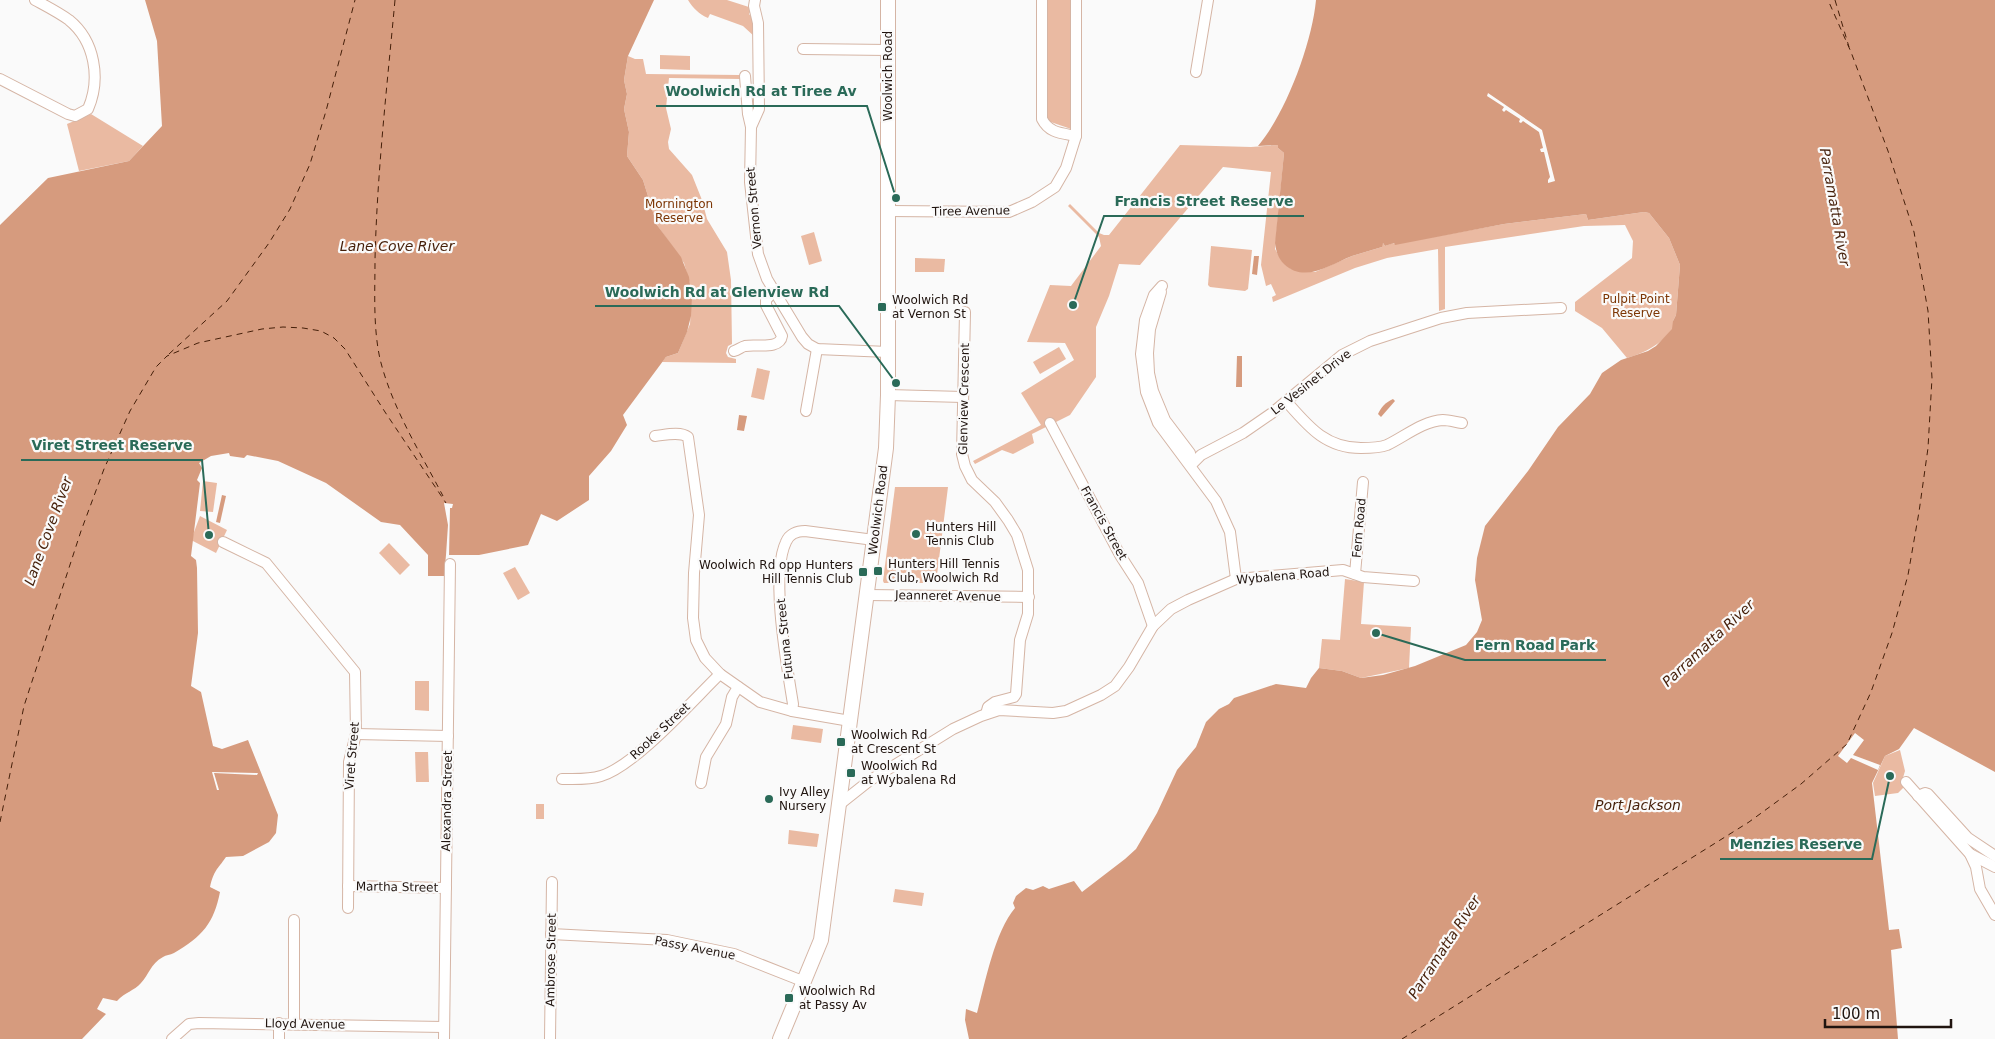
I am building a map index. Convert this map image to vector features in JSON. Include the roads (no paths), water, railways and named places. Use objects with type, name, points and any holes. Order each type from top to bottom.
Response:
[{"type":"street","points":[[0,79],[75,116],[88,109],[91,103],[95,74],[90,51],[82,34],[70,21],[35,0]]},
{"type":"street","name":"Vernon Street","points":[[751,127],[759,109],[758,23],[754,6],[755,0]]},
{"type":"street","name":"Woolwich Road","points":[[780,1039],[821,940],[886,448],[889,211],[888,0]]},
{"type":"street","points":[[1042,0],[1042,118],[1045,126],[1051,131],[1076,136]]},
{"type":"street","name":"Tiree Avenue","points":[[889,211],[1008,212],[1019,209],[1056,187],[1066,168],[1076,136],[1076,0]]},
{"type":"street","points":[[1196,72],[1208,0]]},
{"type":"street","points":[[804,49],[888,50]]},
{"type":"street","name":"Vernon Street","points":[[745,76],[751,127],[750,182],[755,230],[761,263],[774,291],[802,337],[808,344],[817,349]]},
{"type":"street","points":[[1191,465],[1190,453],[1165,420],[1152,390],[1149,373],[1150,329],[1162,286],[1154,295],[1145,320],[1141,354],[1146,392],[1158,423],[1216,501],[1230,532],[1236,579]]},
{"type":"street","points":[[734,351],[744,346],[778,344],[781,340],[782,336],[766,305],[766,300],[774,291]]},
{"type":"street","name":"Le Vesinet Drive","points":[[1191,465],[1201,454],[1243,433],[1342,355],[1370,341],[1441,318],[1467,313],[1561,308]]},
{"type":"street","name":"Glenview Crescent","points":[[965,312],[962,454],[965,466],[972,480],[995,502],[1017,536],[1028,570],[1028,614],[1020,640],[1016,694],[1014,697],[995,702],[988,707],[986,714]]},
{"type":"street","points":[[806,411],[817,349],[888,352]]},
{"type":"street","points":[[888,395],[963,397]]},
{"type":"street","points":[[1286,401],[1314,431],[1328,441],[1343,447],[1372,448],[1385,446],[1419,428],[1441,420],[1462,423]]},
{"type":"street","name":"Francis Street","points":[[1050,422],[1120,555],[1138,583],[1153,626]]},
{"type":"street","points":[[655,436],[685,434],[688,437],[699,514],[694,573],[693,618],[696,640],[706,658],[720,674],[760,702],[792,711],[850,721]]},
{"type":"street","name":"Fern Road","points":[[1356,574],[1363,482]]},
{"type":"street","name":"Futuna Street","points":[[792,711],[793,704],[780,611],[780,568],[786,540],[794,533],[805,531],[874,540]]},
{"type":"street","name":"Viret Street","points":[[223,542],[266,563],[355,672],[356,734],[349,762],[348,908]]},
{"type":"street","name":"Alexandra Street","points":[[444,1039],[450,564]]},
{"type":"street","name":"Wybalena Road","points":[[840,804],[869,781],[953,729],[986,714],[999,710],[1053,713],[1066,711],[1101,695],[1115,686],[1129,667],[1153,626],[1171,609],[1236,579],[1343,570],[1363,577],[1414,581]]},
{"type":"street","name":"Jeanneret Avenue","points":[[867,595],[1029,597]]},
{"type":"street","name":"Rooke Street","points":[[562,779],[600,777],[622,765],[662,732],[720,674]]},
{"type":"street","points":[[701,783],[706,757],[726,724],[732,697],[738,687]]},
{"type":"street","points":[[356,734],[448,736]]},
{"type":"street","points":[[1906,782],[1970,854],[1976,867],[1980,890],[1995,915]]},
{"type":"street","points":[[1918,796],[1925,793],[1928,794],[1968,838],[1995,856]]},
{"type":"street","points":[[1970,854],[1995,867]]},
{"type":"street","name":"Ambrose Street","points":[[550,1039],[552,882]]},
{"type":"street","name":"Martha Street","points":[[348,886],[446,888]]},
{"type":"street","points":[[294,920],[294,1024]]},
{"type":"street","name":"Passy Avenue","points":[[551,934],[666,940],[734,954],[805,982]]},
{"type":"street","points":[[279,1023],[279,1039]]},
{"type":"street","name":"Lloyd Avenue","points":[[172,1039],[189,1024],[279,1023],[444,1027]]},
{"type":"water","name":"Lane Cove River","points":[[145,0],[654,0],[628,56],[624,80],[627,94],[624,109],[629,132],[627,156],[643,180],[657,225],[681,257],[689,277],[692,299],[691,316],[687,332],[678,353],[666,357],[623,415],[627,425],[611,451],[589,476],[589,500],[557,521],[541,514],[528,545],[479,555],[446,555],[444,576],[428,576],[428,555],[400,525],[381,522],[326,483],[278,461],[247,455],[244,458],[230,456],[229,453],[211,456],[199,463],[202,468],[197,480],[200,483],[191,556],[196,560],[197,568],[198,633],[191,686],[201,692],[213,746],[222,749],[248,740],[278,815],[276,833],[269,842],[243,856],[226,857],[211,881],[210,887],[220,892],[214,912],[205,928],[184,947],[159,960],[152,966],[138,986],[117,1001],[103,998],[97,1009],[106,1014],[82,1039],[0,1039],[0,225],[48,178],[129,161],[162,126],[157,41]]},
{"type":"water","name":"Port Jackson","points":[[1316,0],[1995,0],[1995,772],[1914,728],[1899,749],[1885,756],[1872,783],[1889,930],[1899,929],[1902,948],[1891,950],[1898,1039],[969,1039],[965,1020],[966,1009],[977,1013],[996,943],[1015,908],[1013,903],[1016,896],[1026,888],[1033,890],[1043,886],[1049,889],[1074,881],[1082,892],[1136,849],[1157,813],[1177,770],[1196,747],[1206,722],[1219,709],[1229,704],[1234,698],[1276,684],[1306,688],[1319,668],[1342,671],[1361,678],[1383,675],[1415,666],[1466,645],[1477,632],[1482,620],[1475,580],[1477,558],[1485,526],[1528,471],[1558,427],[1590,394],[1602,373],[1621,360],[1648,351],[1656,346],[1672,329],[1676,315],[1680,265],[1669,238],[1649,213],[1644,212],[1588,220],[1586,214],[1504,224],[1395,245],[1394,243],[1385,246],[1383,243],[1382,247],[1309,272],[1292,270],[1284,264],[1280,259],[1275,243],[1284,153],[1278,148],[1278,145],[1258,146],[1288,97],[1296,77],[1314,17]]},
{"type":"water","points":[[1254,256],[1259,256],[1257,275],[1252,274]]},
{"type":"water","points":[[1237,356],[1242,356],[1242,387],[1236,387]]},
{"type":"water","points":[[1393,399],[1395,401],[1381,417],[1378,414],[1381,409]]},
{"type":"water","points":[[739,415],[747,416],[744,431],[737,430]]},
{"type":"water","points":[[222,495],[226,496],[220,523],[216,522]]},
{"type":"place","name":"Woolwich Rd at Tiree Av","points":[[896,198]]},
{"type":"place","name":"Francis Street Reserve","points":[[1073,305]]},
{"type":"place","name":"Woolwich Rd at Vernon St","points":[[882,307]]},
{"type":"place","name":"Woolwich Rd at Glenview Rd","points":[[896,383]]},
{"type":"place","name":"Hunters Hill Tennis Club","points":[[916,534]]},
{"type":"place","name":"Viret Street Reserve","points":[[209,535]]},
{"type":"place","name":"Hunters Hill Tennis Club, Woolwich Rd","points":[[878,571]]},
{"type":"place","name":"Woolwich Rd opp Hunters Hill Tennis Club","points":[[863,572]]},
{"type":"place","name":"Fern Road Park","points":[[1376,633]]},
{"type":"place","name":"Woolwich Rd at Crescent St","points":[[841,742]]},
{"type":"place","name":"Woolwich Rd at Wybalena Rd","points":[[851,773]]},
{"type":"place","name":"Menzies Reserve","points":[[1890,776]]},
{"type":"place","name":"Ivy Alley Nursery","points":[[769,799]]},
{"type":"place","name":"Woolwich Rd at Passy Av","points":[[789,998]]},
{"type":"park label","name":"Mornington Reserve","points":[[679,211]]},
{"type":"park label","name":"Pulpit Point Reserve","points":[[1636,306]]},
{"type":"water label","name":"Parramatta River","points":[[1835,207]]},
{"type":"water label","name":"Parramatta River","points":[[1708,643]]},
{"type":"water label","name":"Parramatta River","points":[[1444,947]]}]
